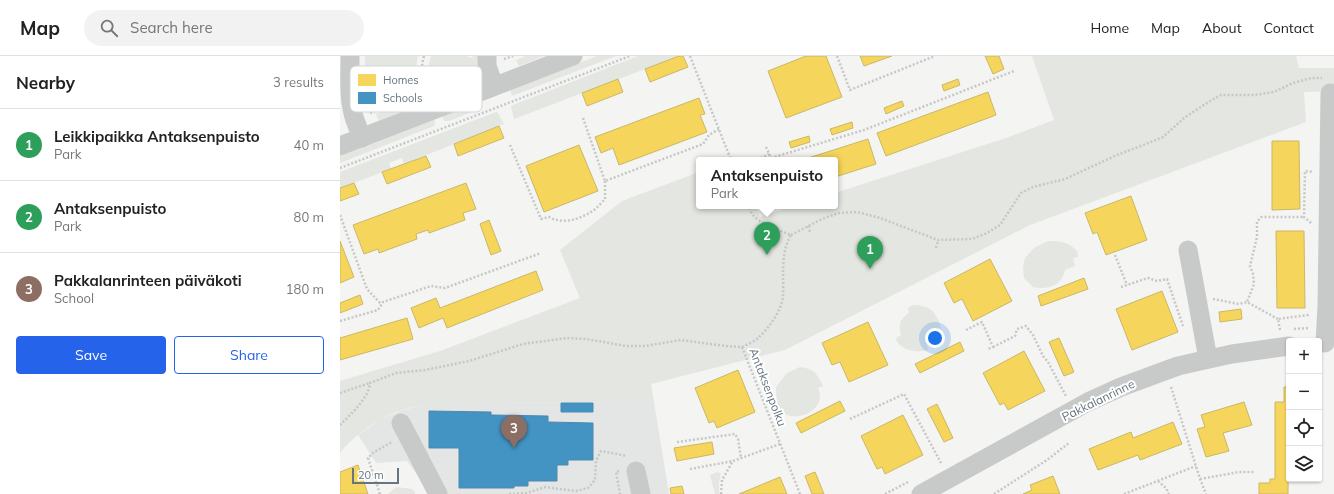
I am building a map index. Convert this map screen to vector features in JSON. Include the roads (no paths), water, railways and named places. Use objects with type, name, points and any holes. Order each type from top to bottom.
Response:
[{"type":"street","points":[[350,56],[345,90],[350,106]]},
{"type":"street","points":[[482,91],[573,56]]},
{"type":"street","points":[[487,61],[494,86]]},
{"type":"street","points":[[1326,344],[1329,172],[1328,86]]},
{"type":"street","points":[[352,112],[362,138]]},
{"type":"street","points":[[340,146],[428,112]]},
{"type":"street","points":[[1188,250],[1208,359]]},
{"type":"street","name":"Pakkalanrinne","points":[[921,494],[1088,402],[1121,387],[1178,366],[1239,353],[1284,338]]},
{"type":"street","points":[[404,428],[438,494]]},
{"type":"street","points":[[636,471],[641,494]]},
{"type":"place","name":"Antaksenpuisto","points":[[767,255]]},
{"type":"place","name":"Leikkipaikka Antaksenpuisto","points":[[870,269]]},
{"type":"place","name":"Pakkalanrinteen päiväkoti","points":[[514,448]]}]
